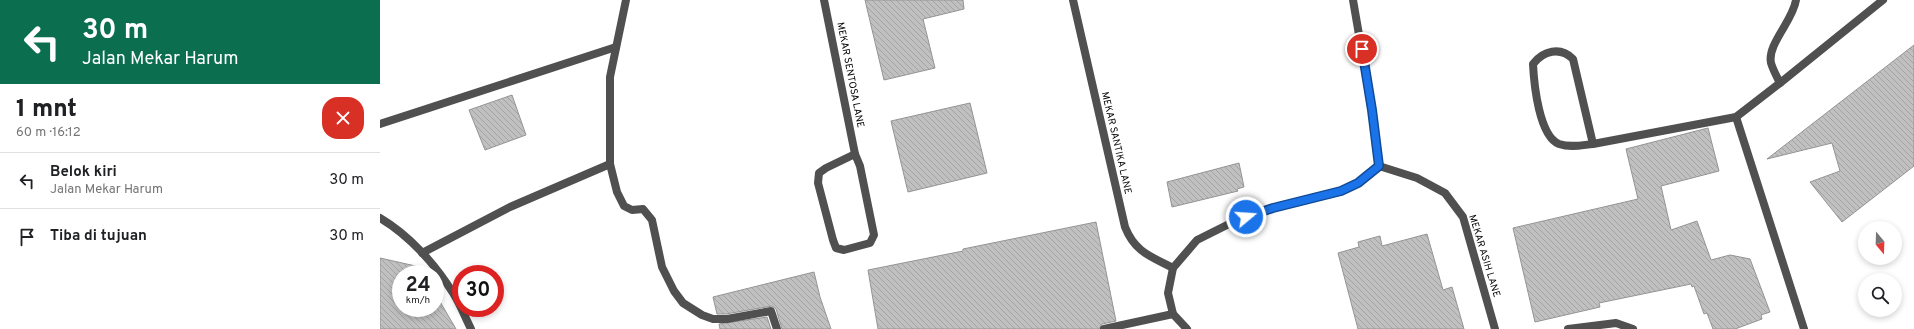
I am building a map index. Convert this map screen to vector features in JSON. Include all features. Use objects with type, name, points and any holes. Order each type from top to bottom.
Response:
[{"type":"street","points":[[626,0],[614,47],[610,77],[610,164],[617,192],[624,206],[632,210],[643,209],[652,220],[662,267],[674,291],[683,303],[702,315],[713,319],[726,319],[771,311],[777,329]]},
{"type":"street","name":"MEKAR SENTOSA LANE","points":[[824,0],[855,154],[860,166],[874,235],[874,239],[870,243],[844,250],[836,248],[833,240],[818,182],[819,173],[855,154]]},
{"type":"street","name":"MEKAR SANTIKA LANE","points":[[1073,0],[1125,227],[1131,240],[1141,251],[1173,268]]},
{"type":"street","points":[[1187,329],[1173,314],[1168,293],[1173,268],[1197,240],[1233,222],[1273,208],[1341,191],[1358,183],[1379,166],[1372,110],[1353,0]]},
{"type":"street","points":[[1780,84],[1772,64],[1771,55],[1787,23],[1796,0]]},
{"type":"street","points":[[1593,144],[1573,59],[1569,54],[1560,51],[1545,53],[1533,64],[1533,72],[1536,96],[1548,136],[1558,143],[1571,146],[1593,144],[1736,117],[1780,84],[1883,0]]},
{"type":"street","points":[[380,124],[614,47]]},
{"type":"street","points":[[1736,117],[1804,329]]},
{"type":"street","points":[[422,253],[510,207],[610,164]]},
{"type":"street","name":"MEKAR ASIH LANE","points":[[1379,166],[1417,178],[1445,193],[1463,217],[1495,329]]},
{"type":"street","points":[[380,218],[393,226],[422,253],[454,294],[471,329]]},
{"type":"street","points":[[1104,329],[1173,314]]},
{"type":"street","points":[[1568,329],[1616,323],[1633,329]]},
{"type":"building","points":[[865,0],[963,0],[964,9],[923,19],[935,68],[884,80]]},
{"type":"building","points":[[1914,45],[1914,166],[1842,222],[1810,182],[1840,171],[1832,143],[1767,159]]},
{"type":"building","points":[[512,95],[526,135],[485,150],[469,110]]},
{"type":"building","points":[[970,103],[987,173],[908,192],[891,121]]},
{"type":"building","points":[[1708,128],[1719,171],[1661,186],[1671,230],[1697,221],[1711,260],[1730,255],[1750,259],[1770,312],[1761,315],[1762,319],[1735,329],[1713,329],[1707,313],[1704,314],[1694,286],[1692,287],[1691,284],[1599,303],[1600,307],[1535,322],[1513,228],[1638,199],[1626,149]]},
{"type":"building","points":[[1239,163],[1244,187],[1237,189],[1238,191],[1172,207],[1167,182]]},
{"type":"building","points":[[1096,222],[1116,321],[1102,324],[1099,329],[878,329],[868,270]]},
{"type":"building","points":[[1427,234],[1443,290],[1452,287],[1464,329],[1358,329],[1338,253],[1359,247],[1358,242],[1380,236],[1382,246]]},
{"type":"building","points":[[380,258],[411,265],[392,265],[392,317],[444,317],[444,308],[456,329],[380,329]]},
{"type":"building","points":[[814,272],[820,297],[831,329],[782,329],[776,309],[772,306],[726,314],[717,314],[713,297]]},
{"type":"building","points":[[767,317],[771,329],[720,329],[719,324]]},
{"type":"route","points":[[1246,217],[1273,208],[1341,191],[1358,183],[1379,166],[1362,49]]}]
